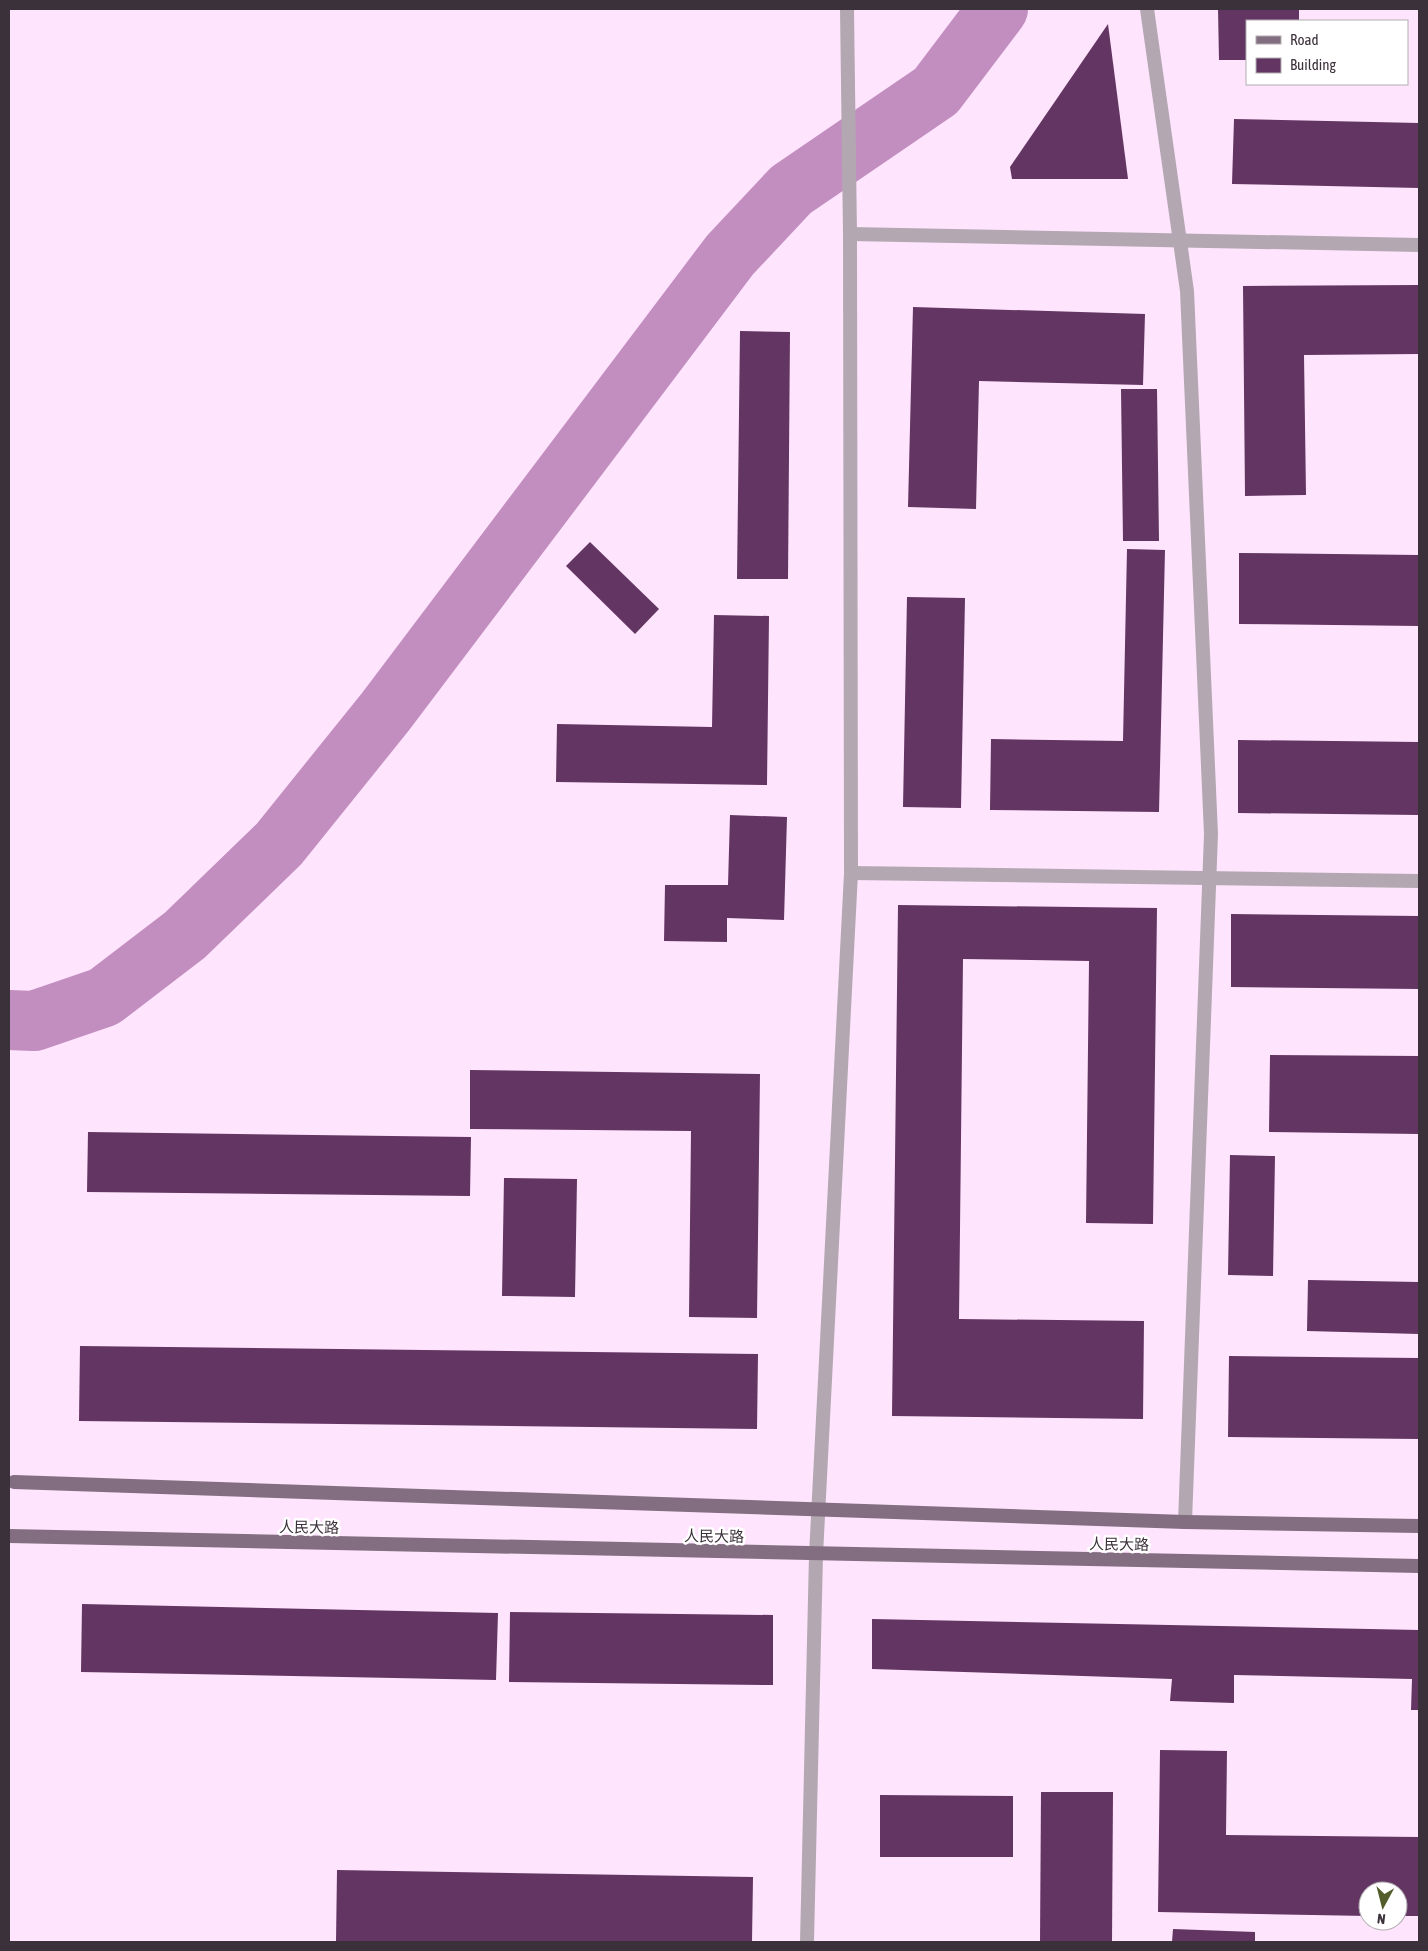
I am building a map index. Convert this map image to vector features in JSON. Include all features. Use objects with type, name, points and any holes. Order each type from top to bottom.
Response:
[{"type":"main road","name":"人民大路","points":[[14,1482],[1184,1522],[1419,1526]]},
{"type":"main road","name":"人民大路","points":[[9,1536],[1419,1566]]},
{"type":"street","points":[[807,1942],[817,1510],[851,873],[850,234],[847,9]]},
{"type":"street","points":[[1148,9],[1188,300],[1211,834],[1184,1522]]},
{"type":"street","points":[[850,234],[1419,245]]},
{"type":"street","points":[[851,873],[1419,881]]},
{"type":"building","points":[[1218,9],[1299,9],[1299,20],[1246,20],[1246,60],[1219,60]]},
{"type":"building","points":[[1108,24],[1128,179],[1012,179],[1010,167]]},
{"type":"building","points":[[1234,119],[1419,123],[1419,188],[1232,184]]},
{"type":"building","points":[[1419,285],[1419,354],[1304,355],[1306,495],[1245,496],[1243,286]]},
{"type":"building","points":[[913,307],[1145,314],[1143,385],[979,381],[976,509],[908,507]]},
{"type":"building","points":[[740,331],[790,332],[788,579],[737,579]]},
{"type":"building","points":[[1121,389],[1157,389],[1159,541],[1123,541]]},
{"type":"building","points":[[590,542],[659,609],[635,634],[566,566]]},
{"type":"building","points":[[1127,549],[1165,550],[1159,812],[990,810],[991,739],[1123,741]]},
{"type":"building","points":[[1239,553],[1419,555],[1419,626],[1239,624]]},
{"type":"building","points":[[907,597],[965,598],[961,808],[903,807]]},
{"type":"building","points":[[714,615],[769,616],[767,785],[556,782],[557,724],[712,727]]},
{"type":"building","points":[[1238,740],[1419,742],[1419,815],[1238,813]]},
{"type":"building","points":[[730,815],[787,817],[784,920],[727,918],[727,942],[664,941],[665,885],[728,885]]},
{"type":"building","points":[[898,905],[1157,908],[1153,1224],[1086,1223],[1089,961],[963,959],[959,1319],[1144,1321],[1143,1419],[892,1416]]},
{"type":"building","points":[[1231,914],[1419,916],[1419,989],[1231,987]]},
{"type":"building","points":[[1270,1055],[1419,1056],[1419,1134],[1269,1132]]},
{"type":"building","points":[[470,1070],[760,1074],[757,1318],[689,1317],[691,1131],[470,1129]]},
{"type":"building","points":[[88,1132],[471,1137],[470,1196],[87,1192]]},
{"type":"building","points":[[1230,1155],[1275,1156],[1273,1276],[1228,1275]]},
{"type":"building","points":[[504,1178],[577,1179],[575,1297],[502,1296]]},
{"type":"building","points":[[1308,1280],[1419,1282],[1419,1334],[1307,1331]]},
{"type":"building","points":[[80,1346],[758,1354],[757,1429],[79,1421]]},
{"type":"building","points":[[1229,1356],[1419,1358],[1419,1439],[1228,1437]]},
{"type":"building","points":[[82,1604],[498,1613],[496,1680],[81,1672]]},
{"type":"building","points":[[510,1612],[773,1615],[773,1685],[509,1682]]},
{"type":"building","points":[[872,1619],[1419,1630],[1419,1710],[1411,1710],[1412,1679],[1234,1675],[1234,1703],[1170,1701],[1172,1679],[872,1669]]},
{"type":"building","points":[[1160,1750],[1227,1751],[1226,1835],[1419,1837],[1419,1916],[1408,1916],[1408,1881],[1358,1881],[1358,1916],[1158,1912]]},
{"type":"building","points":[[1041,1792],[1113,1792],[1112,1942],[1040,1942]]},
{"type":"building","points":[[880,1795],[1013,1796],[1013,1857],[880,1857]]},
{"type":"building","points":[[337,1870],[753,1877],[752,1942],[336,1942]]},
{"type":"building","points":[[1173,1929],[1255,1932],[1255,1942],[1172,1942]]},
{"type":"waterway","points":[[9,1020],[34,1021],[104,997],[185,935],[279,844],[386,711],[730,255],[791,190],[936,91],[998,9]]}]
